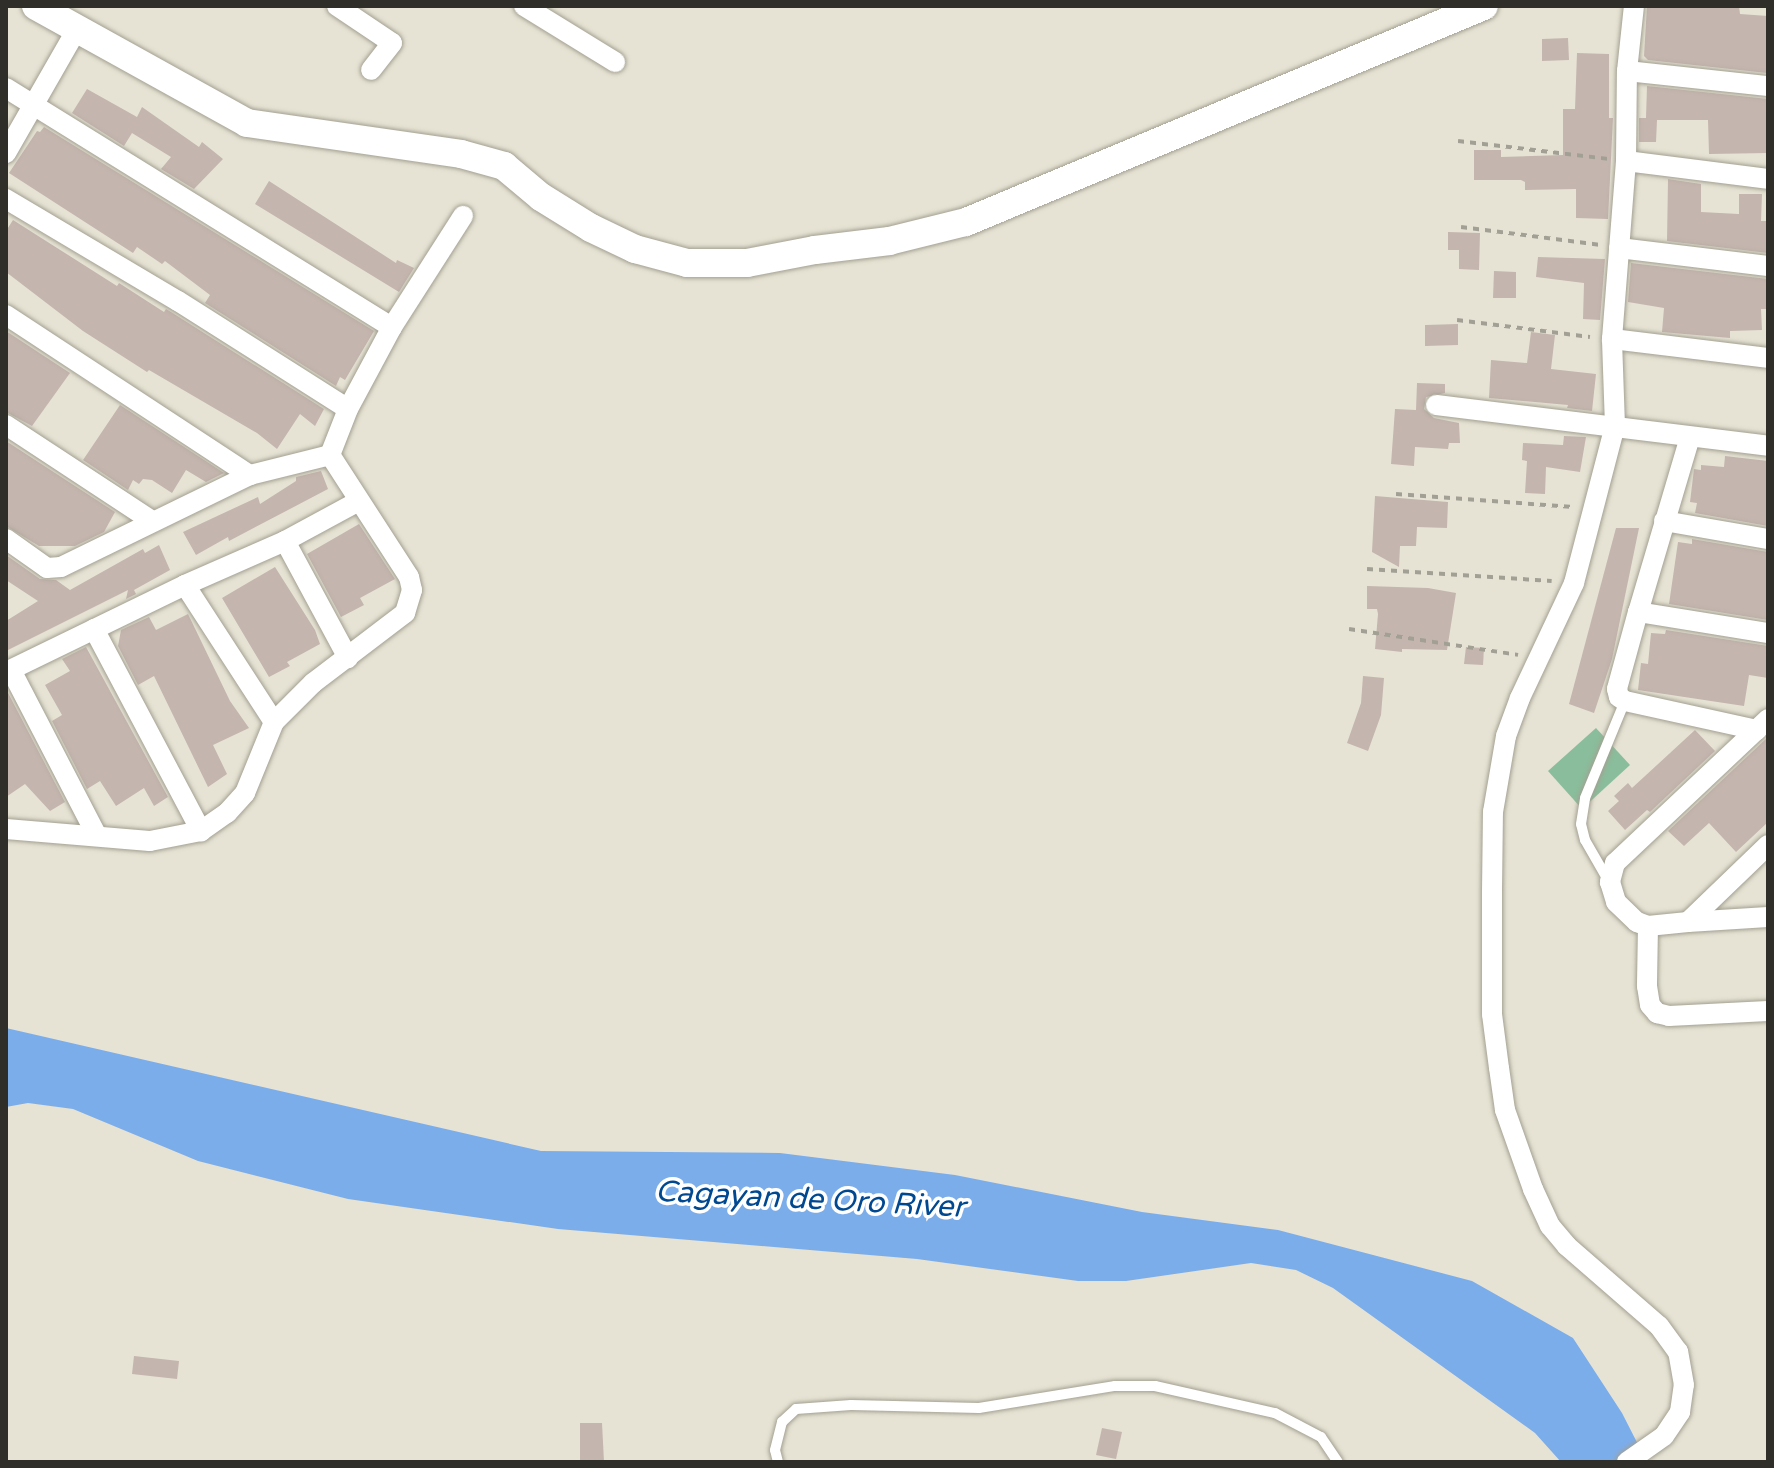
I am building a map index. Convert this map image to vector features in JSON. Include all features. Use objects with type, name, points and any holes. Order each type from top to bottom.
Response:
[{"type":"street","points":[[36,6],[76,31],[247,123],[461,154],[504,166],[541,197],[591,228],[635,249],[687,263],[747,263],[815,250],[889,241],[966,222],[1484,6]]},
{"type":"street","points":[[337,6],[392,43],[371,70]]},
{"type":"street","points":[[524,6],[615,62]]},
{"type":"street","points":[[1627,1462],[1664,1436],[1680,1412],[1684,1385],[1678,1352],[1659,1326],[1567,1246],[1550,1226],[1516,1147],[1501,1082],[1492,1014],[1493,812],[1506,736],[1520,698],[1574,583],[1615,426],[1612,339],[1626,161],[1627,71],[1634,6]]},
{"type":"street","points":[[6,153],[76,31]]},
{"type":"street","points":[[1627,71],[1768,86]]},
{"type":"street","points":[[6,88],[32,107],[392,327]]},
{"type":"street","points":[[1626,161],[1768,179]]},
{"type":"street","points":[[6,199],[178,301],[348,409]]},
{"type":"street","points":[[330,455],[348,409],[392,327],[463,216]]},
{"type":"street","points":[[1619,248],[1768,266]]},
{"type":"street","points":[[6,315],[250,475]]},
{"type":"street","points":[[1612,339],[1768,358]]},
{"type":"street","points":[[1436,405],[1768,446]]},
{"type":"street","points":[[6,425],[152,521]]},
{"type":"street","points":[[1690,437],[1638,612],[1617,689],[1619,697],[1625,701],[1762,724]]},
{"type":"street","points":[[6,539],[47,568],[55,568],[250,475],[330,455]]},
{"type":"street","points":[[6,829],[73,836],[96,834],[150,841],[201,831],[227,813],[245,793],[274,722],[313,683],[405,613],[412,590],[409,577],[330,455]]},
{"type":"street","points":[[96,834],[8,671],[185,585],[285,541],[359,501]]},
{"type":"street","points":[[1664,521],[1768,539]]},
{"type":"street","points":[[285,541],[348,658]]},
{"type":"street","points":[[185,585],[274,722]]},
{"type":"street","points":[[1638,612],[1768,633]]},
{"type":"street","points":[[94,629],[201,831]]},
{"type":"street","points":[[1762,724],[1648,828],[1615,863],[1610,882],[1616,902],[1637,922],[1648,926],[1768,917]]},
{"type":"street","points":[[1688,922],[1768,845]]},
{"type":"street","points":[[1648,926],[1647,986],[1650,1005],[1657,1013],[1669,1016],[1768,1011]]},
{"type":"lane","points":[[1610,882],[1585,840],[1581,824],[1585,798],[1625,701]]},
{"type":"lane","points":[[778,1462],[775,1450],[782,1422],[796,1409],[851,1405],[979,1408],[1115,1386],[1155,1386],[1275,1413],[1321,1437],[1338,1462]]},
{"type":"path","points":[[1458,141],[1626,161]]},
{"type":"path","points":[[1461,227],[1619,248]]},
{"type":"path","points":[[1457,320],[1612,339]]},
{"type":"path","points":[[1396,494],[1596,508]]},
{"type":"path","points":[[1367,569],[1574,583]]},
{"type":"path","points":[[1349,629],[1540,658]]},
{"type":"green space","points":[[1596,728],[1630,765],[1582,809],[1548,771]]},
{"type":"water","name":"Cagayan de Oro River","points":[[6,1028],[541,1151],[780,1153],[955,1175],[1142,1212],[1278,1230],[1472,1281],[1573,1338],[1622,1413],[1647,1462],[1561,1462],[1535,1433],[1333,1288],[1296,1270],[1251,1263],[1126,1281],[1078,1281],[917,1259],[558,1229],[348,1199],[198,1161],[73,1109],[28,1103],[6,1107]]},
{"type":"building","points":[[1647,6],[1739,6],[1740,14],[1768,16],[1767,73],[1648,60],[1644,56]]},
{"type":"building","points":[[1568,38],[1569,60],[1542,61],[1542,39]]},
{"type":"building","points":[[1577,53],[1609,54],[1609,118],[1613,118],[1608,219],[1576,218],[1576,189],[1525,190],[1525,182],[1521,180],[1474,180],[1474,150],[1501,150],[1501,157],[1563,155],[1563,109],[1575,109]]},
{"type":"building","points":[[1647,86],[1768,99],[1768,153],[1709,154],[1708,120],[1657,120],[1656,142],[1639,142],[1639,118],[1646,118]]},
{"type":"building","points":[[87,89],[137,117],[142,107],[199,147],[202,142],[223,159],[194,189],[161,169],[171,157],[132,133],[124,146],[72,113]]},
{"type":"building","points":[[44,127],[374,331],[345,380],[340,377],[336,386],[205,303],[210,295],[165,261],[162,264],[137,247],[133,253],[9,173],[37,131]]},
{"type":"building","points":[[1668,179],[1701,184],[1701,212],[1739,214],[1739,194],[1762,194],[1761,221],[1768,221],[1768,253],[1667,241]]},
{"type":"building","points":[[269,181],[396,263],[397,260],[414,268],[399,292],[255,204]]},
{"type":"building","points":[[13,220],[117,286],[119,283],[164,312],[166,309],[171,312],[324,409],[315,426],[300,414],[277,449],[257,433],[149,370],[147,372],[83,331],[6,272],[6,231]]},
{"type":"building","points":[[1448,232],[1480,233],[1479,270],[1459,269],[1459,250],[1448,250]]},
{"type":"building","points":[[1538,257],[1605,259],[1600,320],[1583,319],[1584,283],[1536,277]]},
{"type":"building","points":[[1631,263],[1768,279],[1768,309],[1761,309],[1762,330],[1730,331],[1730,338],[1662,332],[1664,308],[1628,302]]},
{"type":"building","points":[[1494,271],[1516,272],[1516,298],[1493,298]]},
{"type":"building","points":[[1458,324],[1458,345],[1425,346],[1425,325]]},
{"type":"building","points":[[6,331],[70,373],[32,426],[6,412]]},
{"type":"building","points":[[1531,332],[1555,335],[1551,369],[1596,374],[1592,411],[1567,408],[1568,405],[1489,398],[1491,360],[1527,363]]},
{"type":"building","points":[[1417,383],[1445,384],[1445,393],[1426,397],[1424,409],[1434,418],[1459,423],[1460,443],[1449,443],[1448,449],[1415,447],[1414,466],[1391,464],[1395,409],[1416,410]]},
{"type":"building","points":[[120,405],[224,473],[206,482],[186,470],[172,493],[152,480],[143,479],[139,484],[133,480],[128,490],[83,460]]},
{"type":"building","points":[[1564,436],[1586,437],[1580,472],[1546,467],[1545,494],[1525,493],[1527,461],[1522,460],[1523,443],[1563,445]]},
{"type":"building","points":[[6,441],[115,512],[104,532],[75,546],[39,546],[6,526]]},
{"type":"building","points":[[1725,456],[1768,461],[1768,526],[1695,513],[1697,503],[1690,502],[1694,469],[1701,470],[1701,465],[1724,467]]},
{"type":"building","points":[[321,471],[328,489],[229,541],[228,537],[196,555],[183,532],[258,497],[260,504],[296,481],[296,477]]},
{"type":"building","points":[[1375,496],[1448,502],[1447,528],[1417,527],[1416,546],[1400,546],[1399,567],[1372,552]]},
{"type":"building","points":[[359,524],[395,579],[360,598],[364,605],[341,617],[307,554]]},
{"type":"building","points":[[1616,528],[1639,528],[1612,659],[1594,713],[1569,704]]},
{"type":"building","points":[[1692,539],[1768,552],[1768,620],[1669,604],[1678,542],[1692,544]]},
{"type":"building","points":[[159,545],[170,570],[134,590],[136,594],[126,599],[128,590],[6,651],[6,621],[38,601],[6,580],[6,555],[40,579],[56,580],[70,590],[143,549],[145,553]]},
{"type":"building","points":[[275,567],[315,630],[320,644],[287,662],[290,666],[269,677],[222,598]]},
{"type":"building","points":[[1367,586],[1428,588],[1456,593],[1447,650],[1402,649],[1402,652],[1375,649],[1378,614],[1377,609],[1367,609]]},
{"type":"building","points":[[188,614],[230,701],[249,728],[213,745],[227,774],[208,787],[154,676],[138,685],[118,646],[121,630],[149,617],[156,630]]},
{"type":"building","points":[[1666,630],[1768,646],[1768,678],[1749,675],[1744,706],[1638,690],[1641,663],[1648,664],[1651,633],[1665,634]]},
{"type":"building","points":[[86,647],[168,797],[154,806],[144,788],[116,806],[100,781],[87,789],[52,721],[62,715],[45,685],[70,671],[62,659]]},
{"type":"building","points":[[1466,647],[1484,648],[1483,665],[1464,664]]},
{"type":"building","points":[[1363,676],[1384,678],[1381,715],[1368,751],[1347,743],[1361,703]]},
{"type":"building","points":[[6,689],[65,802],[50,811],[25,784],[6,797]]},
{"type":"building","points":[[1695,730],[1715,751],[1650,812],[1647,810],[1625,830],[1608,811],[1619,801],[1614,796],[1628,783],[1632,788]]},
{"type":"building","points":[[1768,737],[1768,822],[1736,852],[1709,823],[1684,846],[1668,831]]},
{"type":"building","points":[[134,1356],[179,1361],[177,1379],[132,1374]]},
{"type":"building","points":[[580,1423],[602,1423],[604,1462],[580,1462]]},
{"type":"building","points":[[1102,1428],[1122,1432],[1116,1459],[1096,1455]]}]
